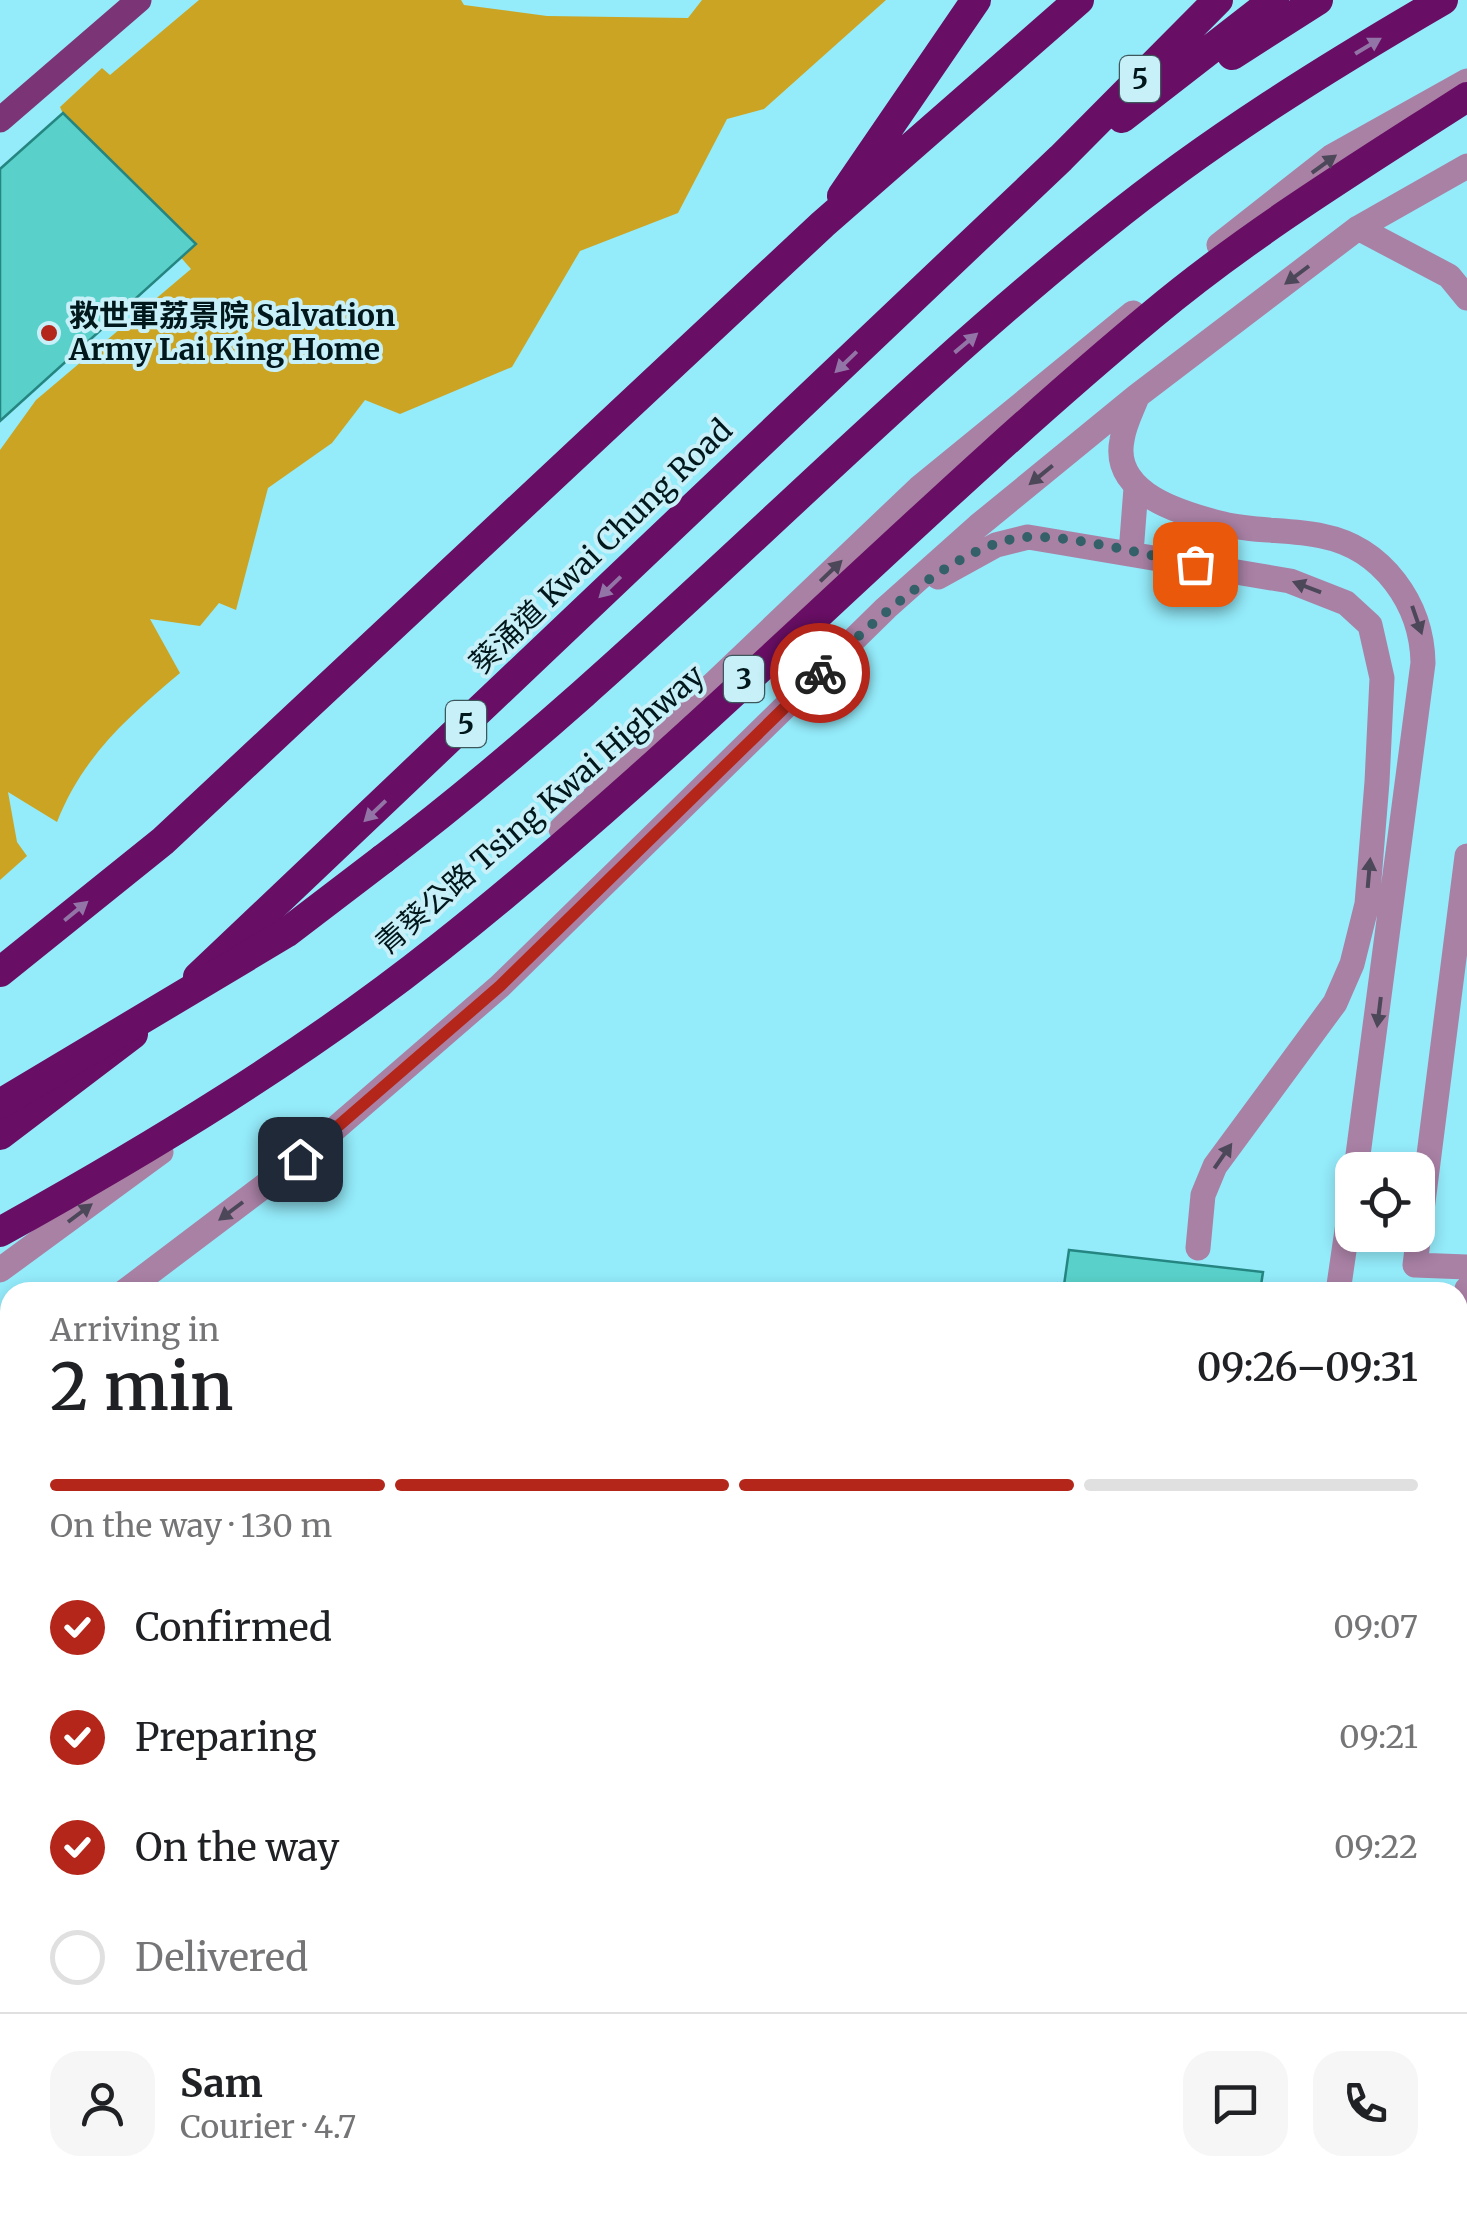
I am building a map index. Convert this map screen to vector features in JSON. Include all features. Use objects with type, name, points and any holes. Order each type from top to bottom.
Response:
[{"type":"highway","points":[[823,224],[976,0]]},
{"type":"highway","points":[[0,972],[163,841],[823,224],[1079,0]]},
{"type":"highway","name":"葵涌道 Kwai Chung Road","points":[[0,1134],[104,1059],[250,932],[1061,158],[1218,0]]},
{"type":"highway","name":"葵涌道 Kwai Chung Road","points":[[1061,158],[1130,114],[1274,0]]},
{"type":"highway","points":[[1130,114],[1318,0]]},
{"type":"highway","name":"青葵公路 Tsing Kwai Highway","points":[[0,1104],[286,933],[449,809],[939,366],[1105,224],[1254,116],[1444,0]]},
{"type":"highway","name":"青葵公路 Tsing Kwai Highway","points":[[0,1232],[198,1116],[435,952],[545,859],[1000,446],[1156,312],[1306,200],[1467,96]]},
{"type":"main road","points":[[0,120],[140,0]]},
{"type":"street","points":[[0,1270],[452,933],[918,488],[1054,375],[1332,157],[1467,81]]},
{"type":"street","points":[[137,1282],[300,1159],[500,986],[886,608],[978,526],[1138,396],[1358,228],[1467,166]]},
{"type":"street","points":[[1358,228],[1449,276],[1467,298]]},
{"type":"street","points":[[1138,396],[1121,441],[1122,461],[1136,488],[1223,524],[1324,536],[1352,546],[1401,587],[1423,635],[1424,663],[1358,1152]]},
{"type":"street","points":[[1131,553],[1136,488]]},
{"type":"street","points":[[886,608],[982,552],[1028,537],[1290,581],[1346,603],[1370,625],[1382,678],[1366,904],[1352,964],[1335,1003],[1215,1166],[1203,1195],[1198,1248]]},
{"type":"street","points":[[1467,856],[1415,1266],[1467,1267]]},
{"type":"street","points":[[1339,1282],[1344,1252]]},
{"type":"shaded area","points":[[199,0],[461,0],[464,5],[547,16],[688,18],[702,0],[886,0],[764,109],[727,119],[678,213],[580,251],[512,367],[400,414],[365,400],[332,443],[268,488],[236,610],[219,603],[200,626],[150,619],[180,673],[93,758],[57,822],[8,792],[17,842],[27,856],[0,880],[0,450],[36,400],[191,269],[71,132],[60,107],[102,68],[110,75]]},
{"type":"building","name":"救世軍荔景院 Salvation Army Lai King Home","points":[[63,113],[196,244],[0,421],[0,169]]},
{"type":"building","points":[[1069,1250],[1263,1272],[1262,1282],[1064,1282]]},
{"type":"way so far","points":[[820,673],[886,608],[996,545],[1028,537],[1195,564]]},
{"type":"place","name":"救世軍荔景院 Salvation Army Lai King Home","points":[[49,333]]},
{"type":"route","points":[[300,1159],[500,986],[820,673]]}]
